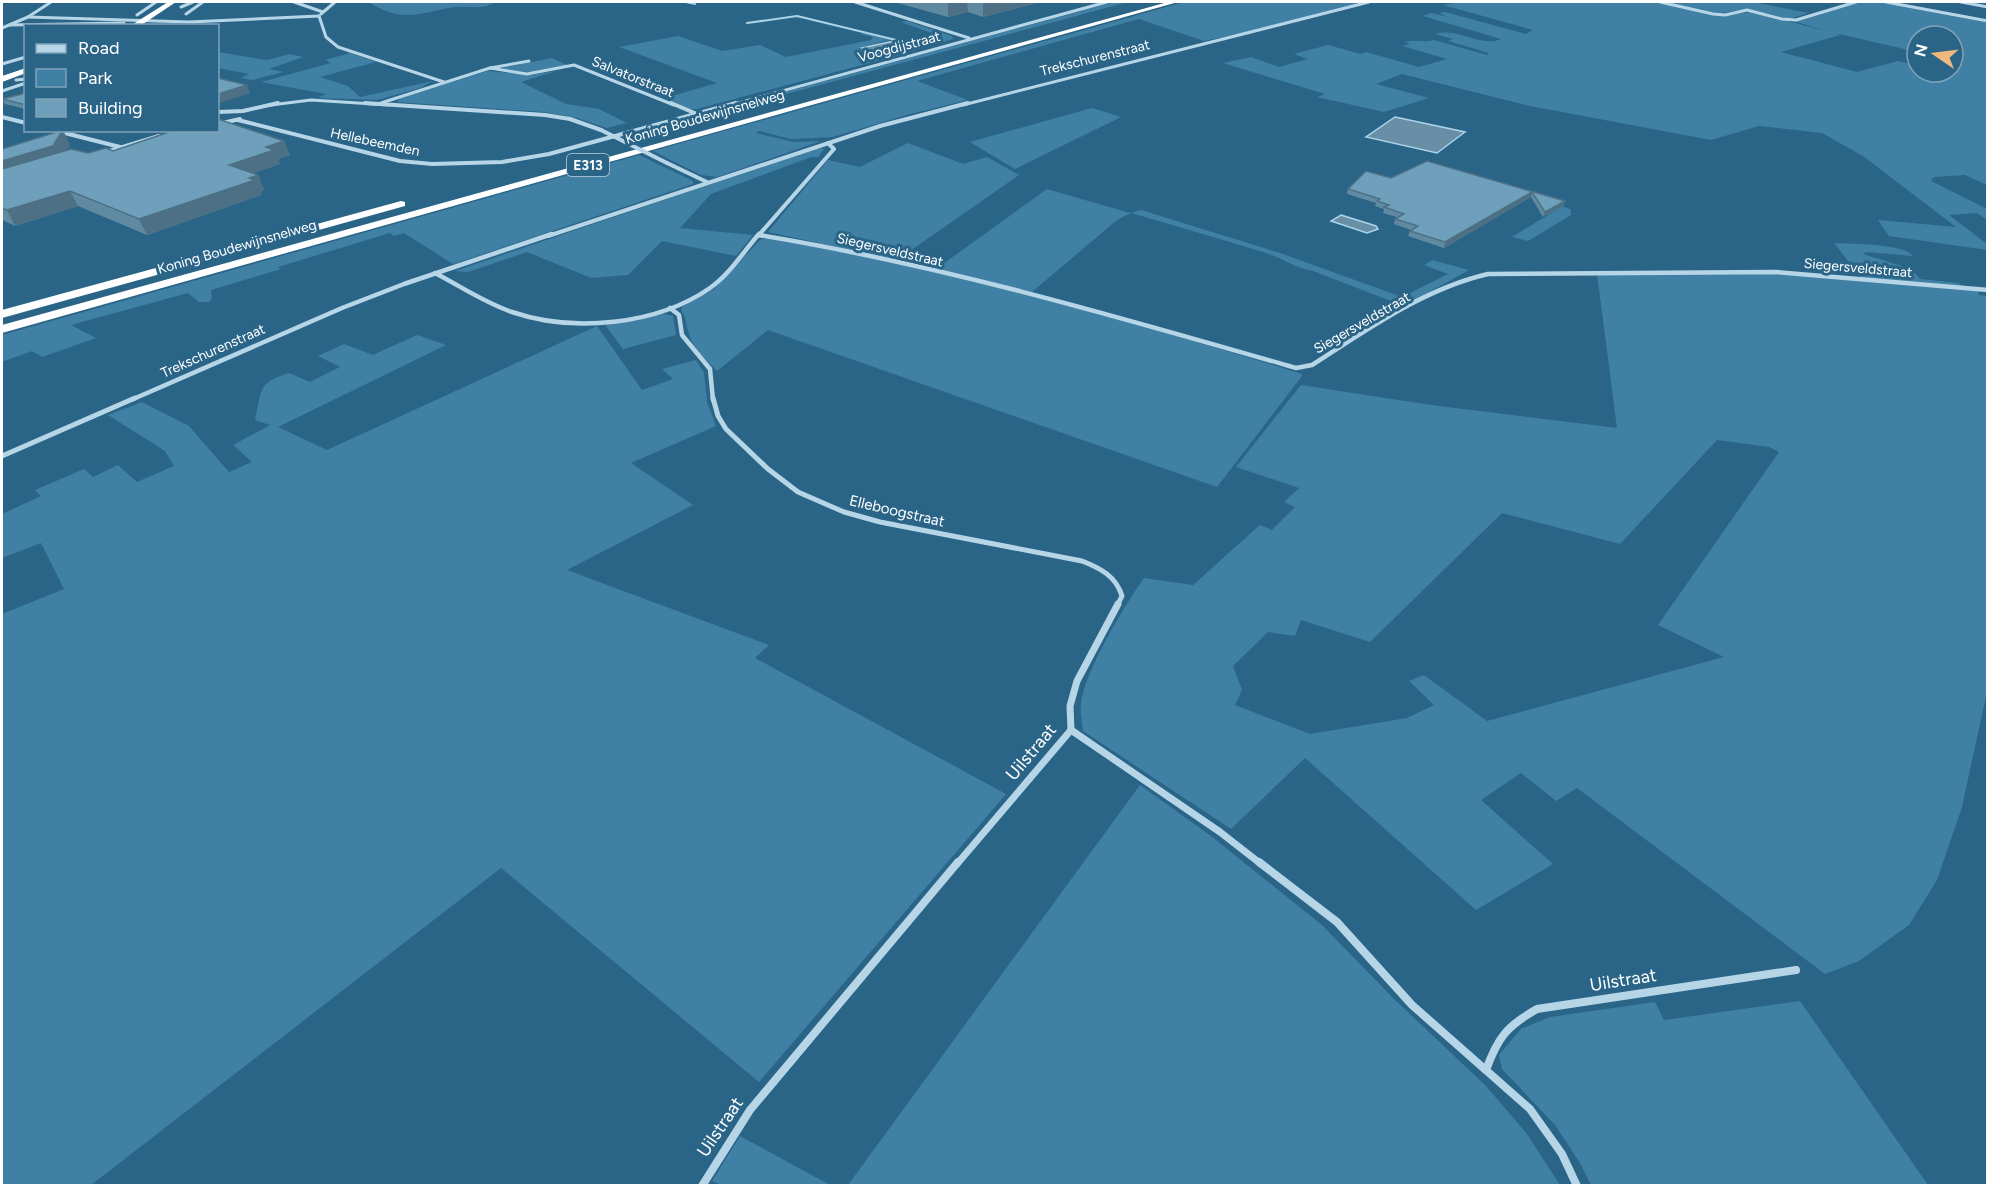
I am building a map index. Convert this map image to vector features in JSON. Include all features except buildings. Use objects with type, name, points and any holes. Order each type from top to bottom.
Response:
[{"type":"highway","points":[[143,22],[172,2]]},
{"type":"highway","name":"Koning Boudewijnsnelweg","points":[[531,169],[1141,2]]},
{"type":"highway","name":"Koning Boudewijnsnelweg","points":[[2,328],[1174,2]]},
{"type":"highway","points":[[143,22],[184,4]]},
{"type":"highway","points":[[2,79],[24,71]]},
{"type":"highway","points":[[2,85],[23,80]]},
{"type":"highway","name":"Koning Boudewijnsnelweg","points":[[2,314],[416,200]]},
{"type":"street","points":[[2,28],[28,17],[51,2]]},
{"type":"street","points":[[143,22],[156,2]]},
{"type":"street","points":[[184,4],[193,2]]},
{"type":"street","points":[[186,14],[203,2]]},
{"type":"street","points":[[294,2],[322,12]]},
{"type":"street","points":[[120,24],[241,21],[319,16],[336,2]]},
{"type":"street","points":[[855,2],[970,38]]},
{"type":"street","name":"Voogdijstraat","points":[[698,114],[1107,2]]},
{"type":"street","name":"Trekschurenstraat","points":[[2,456],[342,308],[435,273],[708,182],[918,116],[1369,2]]},
{"type":"street","points":[[1660,2],[1713,14],[1725,15],[1747,10],[1782,19],[1796,20],[1856,2]]},
{"type":"street","points":[[1886,2],[1988,21]]},
{"type":"street","points":[[1961,2],[1988,7]]},
{"type":"street","points":[[319,16],[326,37],[338,47],[444,82]]},
{"type":"street","points":[[28,17],[118,19],[143,22]]},
{"type":"street","points":[[110,24],[118,19]]},
{"type":"street","points":[[10,25],[24,25]]},
{"type":"street","points":[[2,64],[24,58]]},
{"type":"street","name":"Salvatorstraat","points":[[377,104],[489,68],[529,61]]},
{"type":"street","name":"Salvatorstraat","points":[[489,68],[527,74],[574,65],[698,114]]},
{"type":"street","points":[[2,91],[23,80]]},
{"type":"street","points":[[219,112],[243,111],[292,101],[545,115],[570,119],[601,130],[708,182]]},
{"type":"street","points":[[238,120],[246,114],[243,111]]},
{"type":"street","name":"Hellebeemden","points":[[219,124],[238,120],[400,161],[457,165],[502,162],[549,154],[698,114]]},
{"type":"street","points":[[2,117],[24,122]]},
{"type":"street","points":[[61,132],[120,147]]},
{"type":"street","points":[[99,154],[166,134]]},
{"type":"street","points":[[435,273],[519,315],[549,320],[599,321],[632,317],[670,308],[693,298],[715,283],[834,149],[828,143]]},
{"type":"street","name":"Siegersveldstraat","points":[[759,235],[826,246],[1077,305],[1296,368],[1312,365],[1410,306],[1479,275],[1767,272],[1988,290]]},
{"type":"street","name":"Elleboogstraat","points":[[670,308],[679,315],[682,335],[710,369],[713,400],[718,416],[726,429],[768,469],[798,492],[844,512],[880,522],[1074,558],[1094,564],[1113,578],[1120,587],[1122,596],[1077,681],[1070,706],[1071,730]]},
{"type":"street","name":"Uilstraat","points":[[702,1185],[750,1110],[786,1065],[1071,730],[1220,832],[1337,922],[1412,1005],[1530,1109],[1562,1154],[1577,1185]]},
{"type":"street","name":"Uilstraat","points":[[1486,1070],[1497,1040],[1509,1024],[1537,1010],[1796,970]]},
{"type":"green space","points":[[367,2],[495,2],[482,7],[450,8],[405,15],[389,12]]},
{"type":"green space","points":[[1114,2],[1128,2],[724,109]]},
{"type":"green space","points":[[1184,2],[1362,2],[1270,27],[1204,41],[1139,19],[917,81],[968,100],[910,114],[833,137],[791,139],[759,131],[756,133],[793,142],[821,141],[717,177],[701,175],[653,151]]},
{"type":"green space","points":[[1459,2],[1656,2],[1714,15],[1753,12],[1826,31],[1794,21],[1861,2],[1882,2],[1987,22],[1987,185],[1965,175],[1934,177],[1931,181],[1987,209],[1987,220],[1977,213],[1949,215],[1987,244],[1987,250],[1889,236],[1878,220],[1956,227],[1863,156],[1822,133],[1759,126],[1711,140],[1530,106],[1402,74],[1376,84],[1429,98],[1384,112],[1317,97],[1325,94],[1223,63],[1251,57],[1279,67],[1308,59],[1294,54],[1328,45],[1361,54],[1366,52],[1419,67],[1447,59],[1402,46],[1410,44],[1405,42],[1434,40],[1487,55],[1489,53],[1448,41],[1453,39],[1435,34],[1452,33],[1485,41],[1501,39],[1423,16],[1431,13],[1448,17],[1439,13],[1445,12],[1526,34],[1533,30],[1443,5]],"holes":[[[1905,24],[1965,24],[1965,84],[1905,84],[1905,63],[1898,61],[1857,72],[1781,52],[1840,35],[1835,33],[1905,49]]]},
{"type":"green space","points":[[1662,2],[1753,2],[1808,13],[1789,19],[1747,9],[1715,14]]},
{"type":"green space","points":[[907,21],[952,36],[953,39],[909,52],[903,40],[927,39],[934,34],[901,22]]},
{"type":"green space","points":[[860,34],[894,39],[858,48],[888,58],[697,109],[690,109],[665,98],[717,83],[619,47],[678,36],[722,51],[760,45],[786,57],[871,40],[873,37]]},
{"type":"green space","points":[[219,52],[267,60],[290,54],[303,57],[269,69],[283,72],[253,80],[241,78],[249,74],[219,68]]},
{"type":"green space","points":[[350,53],[376,62],[320,77],[348,86],[360,97],[433,81],[420,88],[377,100],[318,98],[326,94],[261,82],[331,63],[325,60]]},
{"type":"green space","points":[[552,58],[567,65],[534,72],[501,68]]},
{"type":"green space","points":[[488,71],[531,75],[556,71],[521,82],[566,104],[599,109],[627,123],[607,128],[577,118],[544,112],[397,102],[401,98]]},
{"type":"green space","points":[[1092,108],[1121,117],[1015,169],[970,142]]},
{"type":"green space","points":[[908,143],[963,164],[987,157],[1019,175],[897,260],[768,232],[828,160],[860,167]]},
{"type":"green space","points":[[818,148],[824,149],[818,157],[811,157],[711,194],[680,228],[753,235],[736,256],[662,241],[628,275],[591,278],[527,252],[468,272],[455,271]]},
{"type":"green space","points":[[639,155],[693,181],[693,184],[453,264],[404,233],[394,236],[390,233],[211,290],[212,298],[209,302],[199,302],[188,293],[71,325],[96,338],[42,357],[32,351],[2,362],[2,335]]},
{"type":"green space","points":[[1047,189],[1130,213],[1141,210],[1280,253],[1402,297],[1448,274],[1424,265],[1432,260],[1469,270],[1404,306],[1266,253],[1131,213],[1117,220],[1032,292],[936,269]]},
{"type":"green space","points":[[1563,206],[1571,210],[1571,215],[1528,241],[1512,237]]},
{"type":"green space","points":[[767,238],[902,265],[1036,297],[1170,334],[1302,374],[1302,376],[1217,487],[768,330],[717,371],[692,342],[681,310],[683,306],[714,289],[760,240]]},
{"type":"green space","points":[[1834,243],[1888,246],[1899,249],[1913,256],[1866,252],[1863,254],[1911,269],[1920,279],[1958,283],[1963,286],[1861,277]]},
{"type":"green space","points":[[1768,273],[1978,291],[1979,295],[1987,296],[1987,691],[1962,807],[1937,880],[1909,925],[1859,961],[1825,974],[1577,788],[1556,801],[1521,773],[1481,800],[1553,864],[1476,910],[1305,758],[1231,829],[1083,731],[1081,703],[1090,674],[1116,621],[1144,578],[1193,585],[1260,525],[1272,530],[1295,507],[1284,502],[1299,488],[1236,467],[1301,385],[1431,405],[1617,428],[1597,274]],"holes":[[[1717,440],[1769,447],[1779,452],[1658,625],[1724,657],[1487,721],[1424,675],[1409,681],[1434,705],[1407,718],[1310,734],[1235,705],[1242,690],[1233,666],[1268,632],[1295,636],[1301,620],[1370,642],[1502,513],[1620,544]]]},
{"type":"green space","points":[[661,313],[673,316],[676,335],[623,349],[605,325]]},
{"type":"green space","points":[[597,326],[642,390],[673,379],[662,369],[696,360],[704,373],[707,402],[716,426],[631,463],[693,505],[567,570],[769,645],[755,658],[1006,794],[759,1082],[501,868],[91,1185],[2,1185],[2,614],[64,589],[41,543],[2,558],[2,514],[41,496],[35,490],[84,469],[93,477],[118,465],[137,482],[174,466],[165,451],[108,415],[142,402],[189,426],[229,472],[252,462],[233,445],[270,425],[255,420],[260,395],[266,384],[289,373],[310,382],[340,367],[318,356],[344,344],[373,355],[417,335],[446,345],[278,427],[327,450]]},
{"type":"green space","points":[[1140,785],[1211,836],[1322,925],[1393,998],[1486,1086],[1527,1134],[1560,1185],[848,1185]]},
{"type":"green space","points":[[1800,1001],[1928,1185],[1591,1185],[1580,1163],[1555,1125],[1502,1069],[1499,1055],[1521,1029],[1550,1017],[1655,1002],[1664,1020]]},
{"type":"green space","points":[[740,1136],[830,1185],[723,1186],[712,1181]]},
{"type":"shaded area","points":[[898,40],[905,52],[889,57],[862,48]]},
{"type":"shaded area","points":[[1395,117],[1465,132],[1437,153],[1366,137]]},
{"type":"shaded area","points":[[1341,215],[1376,226],[1378,229],[1367,233],[1331,221]]},
{"type":"waterway","points":[[686,2],[695,4]]},
{"type":"waterway","points":[[747,23],[797,16],[896,40]]}]
